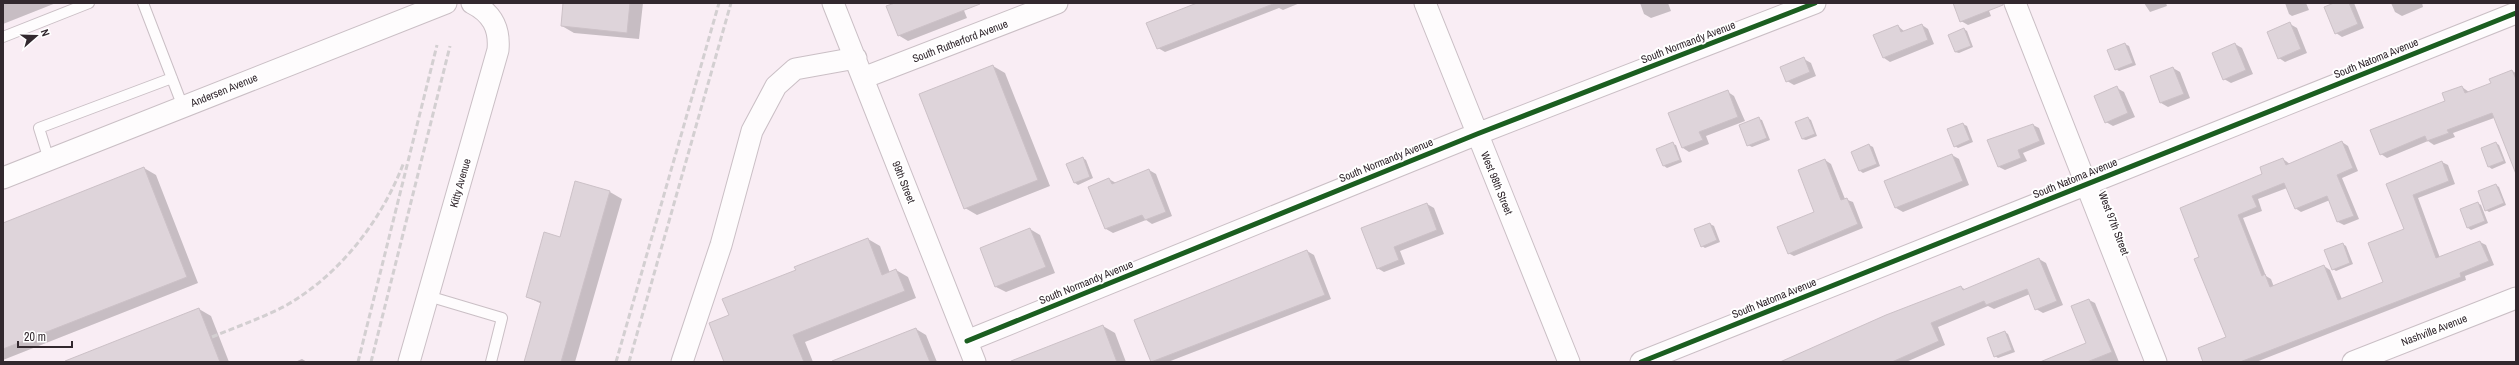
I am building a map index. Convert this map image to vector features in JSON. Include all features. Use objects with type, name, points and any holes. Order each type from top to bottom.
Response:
[{"type":"street","name":"Andersen Avenue","points":[[3,178],[446,3]]},
{"type":"street","name":"99th Street","points":[[833,3],[975,362]]},
{"type":"street","name":"South Rutherford Avenue","points":[[863,78],[1057,3]]},
{"type":"street","name":"West 98th Street","points":[[1425,3],[1568,362]]},
{"type":"street","name":"South Normandy Avenue","points":[[967,341],[1477,134],[1815,3]]},
{"type":"street","name":"West 97th Street","points":[[2016,3],[2088,184],[2156,362]]},
{"type":"street","name":"Kitty Avenue","points":[[409,362],[498,50],[499,37],[496,24],[477,5]]},
{"type":"street","name":"South Natoma Avenue","points":[[1641,362],[2516,13]]},
{"type":"street","points":[[682,362],[721,245],[752,131],[776,86],[795,69],[856,58]]},
{"type":"street","name":"Nashville Avenue","points":[[2353,362],[2516,298]]},
{"type":"lane","points":[[3,37],[89,3]]},
{"type":"lane","points":[[143,3],[183,107]]},
{"type":"lane","points":[[49,160],[39,128],[172,78]]},
{"type":"lane","points":[[428,296],[502,318],[491,362]]},
{"type":"building","points":[[563,3],[630,3],[627,33],[561,26]]},
{"type":"building","points":[[895,3],[980,4],[898,36],[886,6]]},
{"type":"building","points":[[1197,3],[1273,4],[1157,49],[1146,23]]},
{"type":"building","points":[[1953,3],[2003,3],[2003,5],[1960,22]]},
{"type":"building","points":[[2334,3],[2349,3],[2358,24],[2335,34],[2324,7]]},
{"type":"building","points":[[2290,22],[2301,49],[2278,59],[2267,32]]},
{"type":"building","points":[[1922,24],[1928,40],[1883,58],[1873,35],[1898,25],[1901,32]]},
{"type":"building","points":[[1964,28],[1971,46],[1955,52],[1948,35]]},
{"type":"building","points":[[2125,43],[2133,63],[2115,70],[2107,50]]},
{"type":"building","points":[[2235,43],[2246,70],[2223,80],[2212,53]]},
{"type":"building","points":[[1804,57],[1810,72],[1786,82],[1780,67]]},
{"type":"building","points":[[993,65],[1038,180],[964,209],[919,94]]},
{"type":"building","points":[[2173,67],[2184,94],[2160,103],[2150,76]]},
{"type":"building","points":[[2512,70],[2516,79],[2516,174],[2492,113],[2447,130],[2449,133],[2427,141],[2425,136],[2380,155],[2370,130],[2445,101],[2442,93],[2462,86],[2465,93],[2491,83],[2489,79]]},
{"type":"building","points":[[2117,86],[2128,113],[2105,123],[2094,96]]},
{"type":"building","points":[[1728,90],[1738,117],[1699,132],[1703,140],[1682,148],[1668,113]]},
{"type":"building","points":[[1759,117],[1767,138],[1747,146],[1739,125]]},
{"type":"building","points":[[1808,117],[1815,134],[1802,139],[1795,122]]},
{"type":"building","points":[[1963,123],[1970,140],[1954,147],[1947,129]]},
{"type":"building","points":[[2033,124],[2040,141],[2018,150],[2021,158],[1998,167],[1987,140]]},
{"type":"building","points":[[2342,141],[2353,168],[2337,175],[2354,216],[2337,222],[2327,196],[2295,209],[2284,183],[2252,196],[2257,207],[2238,215],[2262,276],[2265,274],[2270,287],[2324,265],[2338,300],[2383,282],[2368,243],[2404,229],[2386,184],[2442,161],[2449,181],[2413,195],[2436,258],[2480,241],[2489,261],[2460,273],[2461,277],[2240,362],[2203,362],[2198,348],[2226,337],[2194,259],[2199,257],[2180,208],[2262,174],[2260,167],[2283,158],[2286,165]]},
{"type":"building","points":[[1673,142],[1680,160],[1663,166],[1656,149]]},
{"type":"building","points":[[2496,142],[2504,161],[2488,167],[2481,148]]},
{"type":"building","points":[[1869,144],[1877,164],[1859,171],[1851,152]]},
{"type":"building","points":[[1952,154],[1963,181],[1895,208],[1884,181]]},
{"type":"building","points":[[1083,157],[1090,177],[1074,183],[1066,164]]},
{"type":"building","points":[[1825,159],[1841,200],[1847,198],[1858,224],[1788,254],[1777,227],[1814,212],[1798,170]]},
{"type":"building","points":[[144,167],[187,277],[3,349],[3,223]]},
{"type":"building","points":[[1149,169],[1166,212],[1145,220],[1142,215],[1105,229],[1088,187],[1109,178],[1112,184]]},
{"type":"building","points":[[575,181],[610,191],[561,362],[524,362],[541,302],[526,297],[544,232],[560,237]]},
{"type":"building","points":[[2496,184],[2504,203],[2485,211],[2478,191]]},
{"type":"building","points":[[2478,202],[2485,221],[2467,228],[2460,209]]},
{"type":"building","points":[[1427,203],[1437,230],[1394,247],[1399,260],[1377,269],[1361,228]]},
{"type":"building","points":[[1710,223],[1717,240],[1701,247],[1694,229]]},
{"type":"building","points":[[1030,228],[1046,267],[995,287],[980,248]]},
{"type":"building","points":[[868,238],[882,275],[896,269],[905,291],[793,335],[804,362],[724,362],[709,323],[729,315],[722,299],[796,270],[794,267]]},
{"type":"building","points":[[2343,243],[2350,263],[2332,270],[2324,250]]},
{"type":"building","points":[[1307,250],[1325,295],[1151,362],[1134,320]]},
{"type":"building","points":[[2039,258],[2057,301],[2035,310],[2027,289],[1986,305],[1984,301],[1931,323],[1939,341],[1892,362],[1780,362],[1886,315],[1961,286],[1963,290]]},
{"type":"building","points":[[2089,299],[2112,352],[2087,362],[2040,362],[2086,343],[2071,306]]},
{"type":"building","points":[[199,308],[220,362],[65,362],[65,361]]},
{"type":"building","points":[[1103,325],[1117,362],[1011,362],[1011,361]]},
{"type":"building","points":[[916,328],[930,362],[832,362],[832,361]]},
{"type":"building","points":[[2005,331],[2012,350],[1994,357],[1987,338]]},
{"type":"railway","points":[[616,362],[719,3]]},
{"type":"railway","points":[[629,362],[731,3]]},
{"type":"railway","points":[[358,362],[437,45]]},
{"type":"railway","points":[[371,362],[450,46]]},
{"type":"railway","points":[[212,337],[285,306],[324,279],[357,244],[371,225],[384,205],[404,162]]},
{"type":"cycle path","points":[[967,341],[1477,134],[1815,3]]},
{"type":"cycle path","points":[[1641,362],[2516,13]]}]
